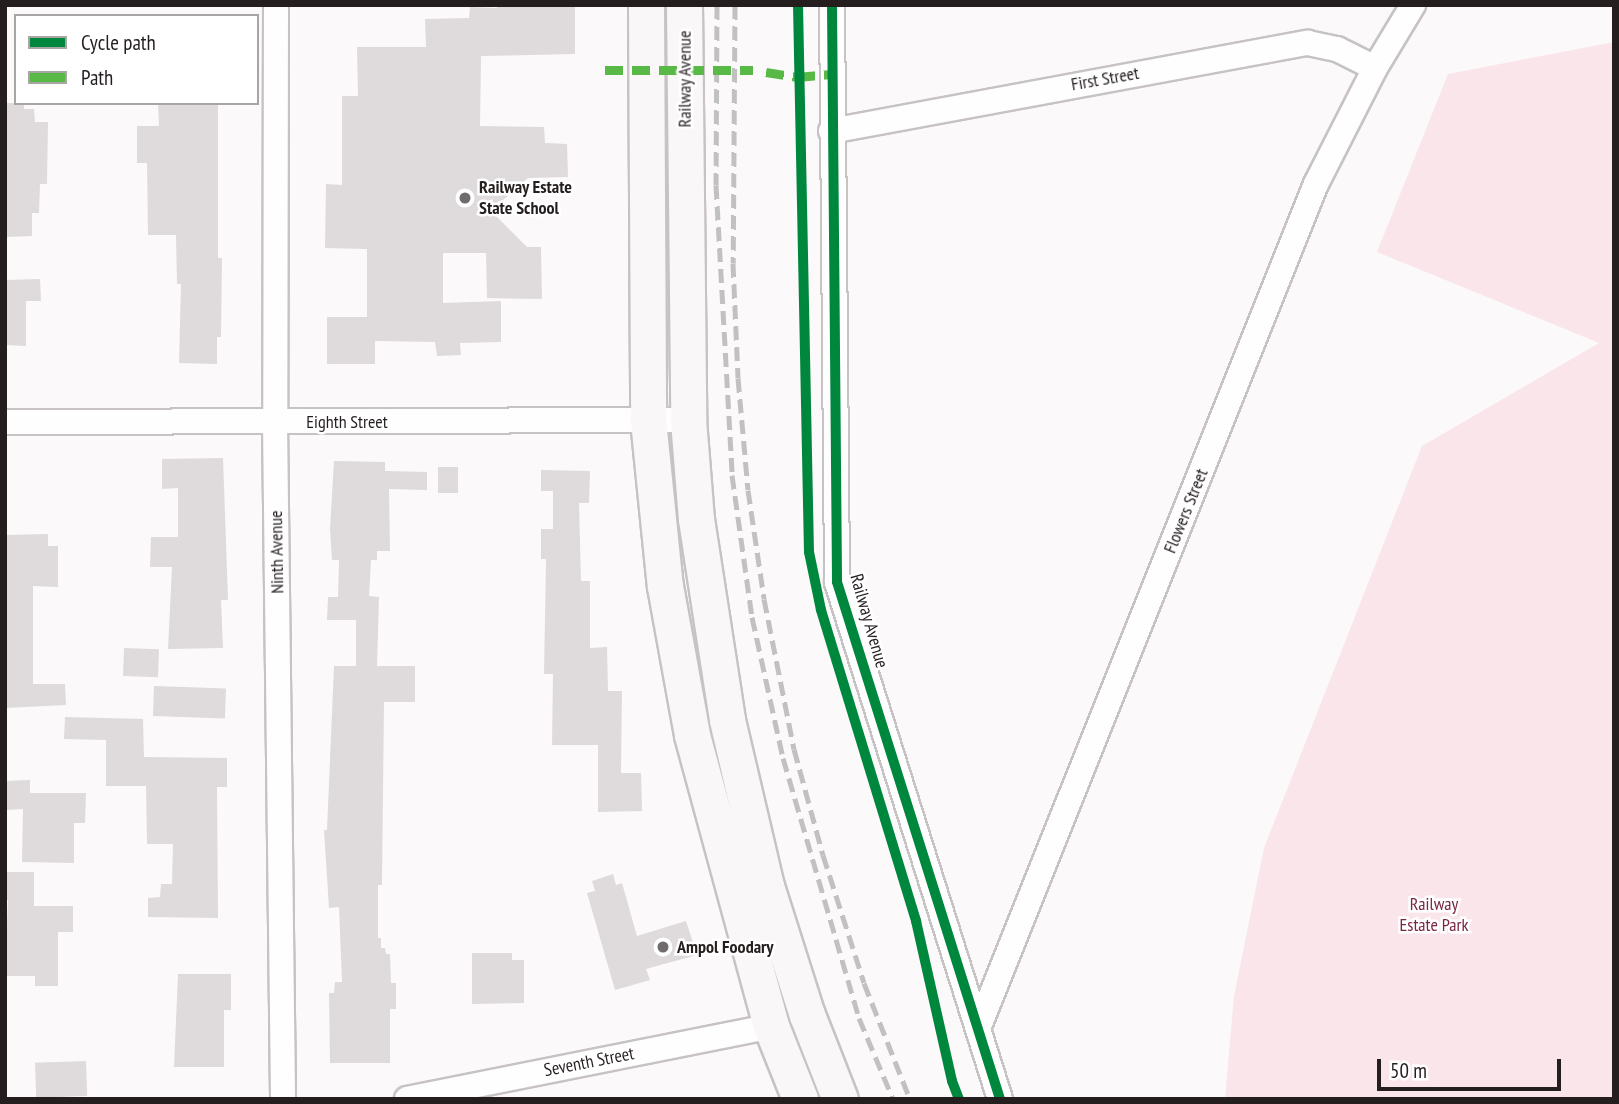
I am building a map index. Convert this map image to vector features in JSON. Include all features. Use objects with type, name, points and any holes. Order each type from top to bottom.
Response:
[{"type":"main road","points":[[646,5],[648,420],[665,586],[692,735],[771,1026],[800,1099]]},
{"type":"main road","name":"Railway Avenue","points":[[684,5],[688,420],[696,519],[730,733],[766,886],[807,1015],[840,1099]]},
{"type":"street","name":"Ninth Avenue","points":[[276,5],[275,422],[283,1099]]},
{"type":"street","name":"Railway Avenue","points":[[832,5],[836,582],[1000,1099]]},
{"type":"street","name":"Flowers Street","points":[[979,1026],[1316,184],[1375,68],[1413,5]]},
{"type":"street","name":"First Street","points":[[831,131],[1308,43],[1337,49],[1375,68]]},
{"type":"street","name":"Eighth Street","points":[[5,422],[688,420]]},
{"type":"street","name":"Seventh Street","points":[[407,1099],[771,1026]]},
{"type":"green space","name":"Railway Estate Park","points":[[1614,42],[1614,1099],[1225,1099],[1234,996],[1264,848],[1422,446],[1599,343],[1377,252],[1448,74]]},
{"type":"building","points":[[497,5],[575,5],[575,54],[481,56],[480,126],[544,127],[545,143],[567,144],[568,177],[528,178],[491,211],[527,247],[541,247],[542,299],[487,298],[486,253],[443,253],[443,303],[501,301],[501,342],[460,343],[461,355],[437,356],[435,342],[375,341],[375,364],[327,364],[327,317],[367,317],[367,249],[325,248],[326,184],[342,185],[342,96],[358,96],[357,47],[426,47],[425,19],[469,18],[470,7],[497,8]]},
{"type":"building","points":[[5,103],[14,103],[24,105],[24,109],[34,109],[35,122],[48,122],[47,184],[40,184],[39,213],[32,213],[32,236],[5,237]]},
{"type":"building","points":[[158,105],[218,105],[218,258],[222,258],[221,337],[217,337],[217,364],[179,363],[181,284],[177,284],[176,235],[148,235],[147,163],[137,163],[137,126],[159,126]]},
{"type":"building","points":[[40,279],[41,301],[26,301],[26,346],[5,345],[5,280]]},
{"type":"building","points":[[223,458],[228,600],[221,600],[223,648],[168,649],[172,567],[150,567],[151,537],[178,537],[178,488],[162,489],[162,459]]},
{"type":"building","points":[[334,461],[385,462],[385,471],[427,472],[427,490],[389,489],[390,551],[377,551],[377,560],[371,560],[369,596],[379,597],[377,666],[415,666],[415,702],[384,702],[382,885],[378,885],[378,938],[381,938],[381,948],[385,948],[386,954],[390,954],[391,983],[396,983],[396,1009],[390,1009],[390,1063],[330,1063],[329,993],[334,993],[335,982],[342,982],[339,907],[329,908],[324,830],[327,830],[334,666],[356,666],[356,620],[327,620],[328,597],[338,597],[339,560],[332,560],[330,529]]},
{"type":"building","points":[[438,467],[458,467],[458,493],[438,493]]},
{"type":"building","points":[[541,470],[590,471],[589,503],[579,503],[581,581],[590,581],[590,648],[607,647],[608,691],[622,691],[621,773],[641,773],[642,811],[598,812],[598,745],[552,745],[553,674],[544,674],[546,559],[541,559],[541,529],[553,529],[553,491],[541,491]]},
{"type":"building","points":[[48,534],[48,546],[58,546],[58,587],[33,586],[33,684],[65,684],[66,705],[5,708],[5,535]]},
{"type":"building","points":[[124,648],[159,649],[158,677],[123,676]]},
{"type":"building","points":[[154,686],[226,689],[225,718],[153,716]]},
{"type":"building","points":[[65,717],[143,719],[144,757],[227,758],[227,787],[217,787],[218,918],[148,917],[148,898],[160,897],[161,884],[172,884],[173,844],[147,844],[146,786],[106,786],[106,740],[64,739]]},
{"type":"building","points":[[30,780],[30,793],[86,793],[85,823],[74,823],[74,863],[22,862],[23,809],[5,810],[5,781]]},
{"type":"building","points":[[5,872],[34,872],[34,906],[73,906],[73,932],[58,932],[58,986],[35,986],[35,976],[5,976],[8,900],[5,900]]},
{"type":"building","points":[[613,874],[616,885],[622,883],[637,936],[686,921],[697,955],[646,969],[650,980],[615,990],[587,893],[595,891],[592,881]]},
{"type":"building","points":[[472,953],[512,953],[512,960],[524,960],[524,1003],[472,1004]]},
{"type":"building","points":[[178,974],[231,974],[231,1010],[224,1010],[224,1067],[174,1067]]},
{"type":"building","points":[[86,1061],[87,1096],[36,1098],[35,1063]]},
{"type":"railway","points":[[717,5],[716,185],[732,475],[752,617],[783,758],[859,1018],[893,1099]]},
{"type":"railway","points":[[735,5],[733,263],[738,378],[748,490],[764,599],[794,749],[823,855],[864,983],[910,1099]]},
{"type":"marked path","points":[[605,70],[753,70]]},
{"type":"marked path","points":[[766,72],[797,77],[831,74]]},
{"type":"cycle path","points":[[798,5],[809,552],[821,610],[916,921],[952,1081],[959,1099]]},
{"type":"cycle path","points":[[832,5],[837,582],[1000,1099]]},
{"type":"place","name":"Railway Estate State School","points":[[465,198]]},
{"type":"place","name":"Ampol Foodary","points":[[663,947]]}]
